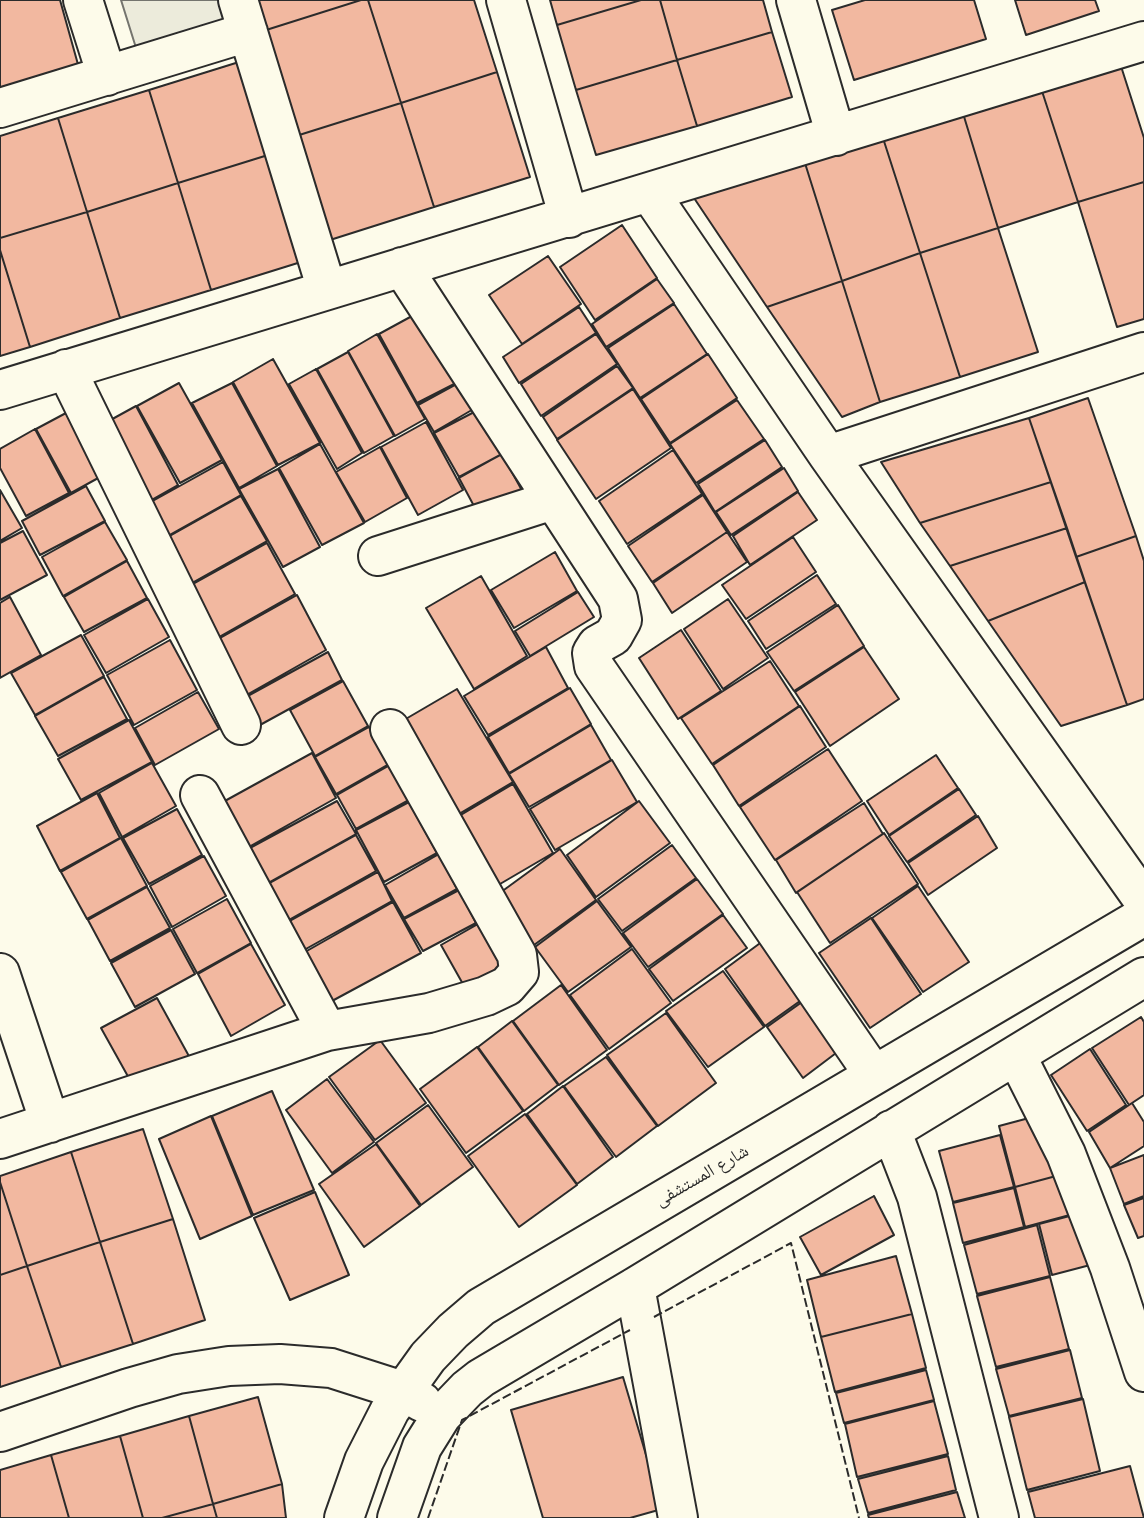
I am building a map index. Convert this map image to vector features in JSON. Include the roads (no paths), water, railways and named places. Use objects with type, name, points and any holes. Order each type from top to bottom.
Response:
[{"type":"street","points":[[83,0],[107,76]]},
{"type":"street","points":[[506,0],[569,218]]},
{"type":"street","points":[[796,0],[836,135]]},
{"type":"street","points":[[0,108],[107,76],[243,16],[327,290]]},
{"type":"street","points":[[0,390],[1144,41]]},
{"type":"street","points":[[649,192],[828,456],[1144,901]]},
{"type":"street","points":[[402,267],[618,599],[622,620],[613,636],[597,645],[592,653],[594,666],[874,1075]]},
{"type":"street","points":[[828,456],[1144,352]]},
{"type":"street","points":[[66,369],[241,724]]},
{"type":"street","points":[[378,556],[553,500]]},
{"type":"street","points":[[0,1139],[327,1031],[429,1013],[486,996],[507,986],[519,972],[517,955],[390,729]]},
{"type":"street","points":[[200,795],[327,1031]]},
{"type":"street","name":"شارع المستشفى","points":[[344,1518],[364,1461],[390,1410],[428,1357],[481,1307],[1144,916]]},
{"type":"street","points":[[0,973],[50,1123]]},
{"type":"street","points":[[397,1518],[422,1447],[442,1415],[467,1389],[488,1373],[635,1287],[1144,977]]},
{"type":"street","points":[[1016,1055],[1066,1154],[1110,1268],[1144,1372]]},
{"type":"street","points":[[891,1130],[918,1197],[999,1518]]},
{"type":"street","points":[[635,1287],[678,1518]]},
{"type":"street","points":[[0,1432],[178,1374],[229,1366],[280,1364],[331,1368],[403,1391],[442,1415]]}]
